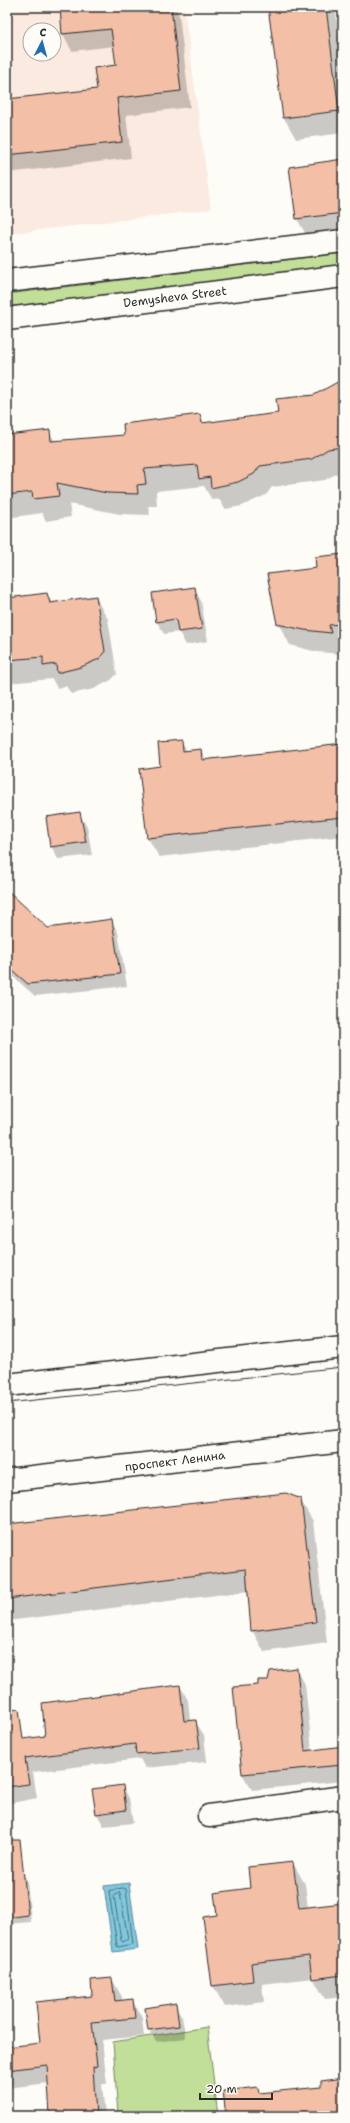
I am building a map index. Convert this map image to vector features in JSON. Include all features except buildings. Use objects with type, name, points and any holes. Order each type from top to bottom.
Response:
[{"type":"street","points":[[7,281],[343,241]]},
{"type":"street","name":"Demysheva Street","points":[[7,319],[343,276]]},
{"type":"street","points":[[7,1385],[343,1347]]},
{"type":"street","name":"проспект Ленина","points":[[7,1480],[343,1441]]},
{"type":"street","points":[[209,1816],[343,1797]]},
{"type":"shaded area","points":[[7,7],[184,7],[211,209],[7,234]]},
{"type":"green space","points":[[343,253],[343,266],[7,307],[7,294]]},
{"type":"green space","points":[[207,2027],[218,2116],[118,2116],[113,2042]]},
{"type":"water","points":[[129,1883],[138,1949],[113,1952],[104,1886]]},
{"type":"tram line","points":[[7,1403],[343,1367]]}]
